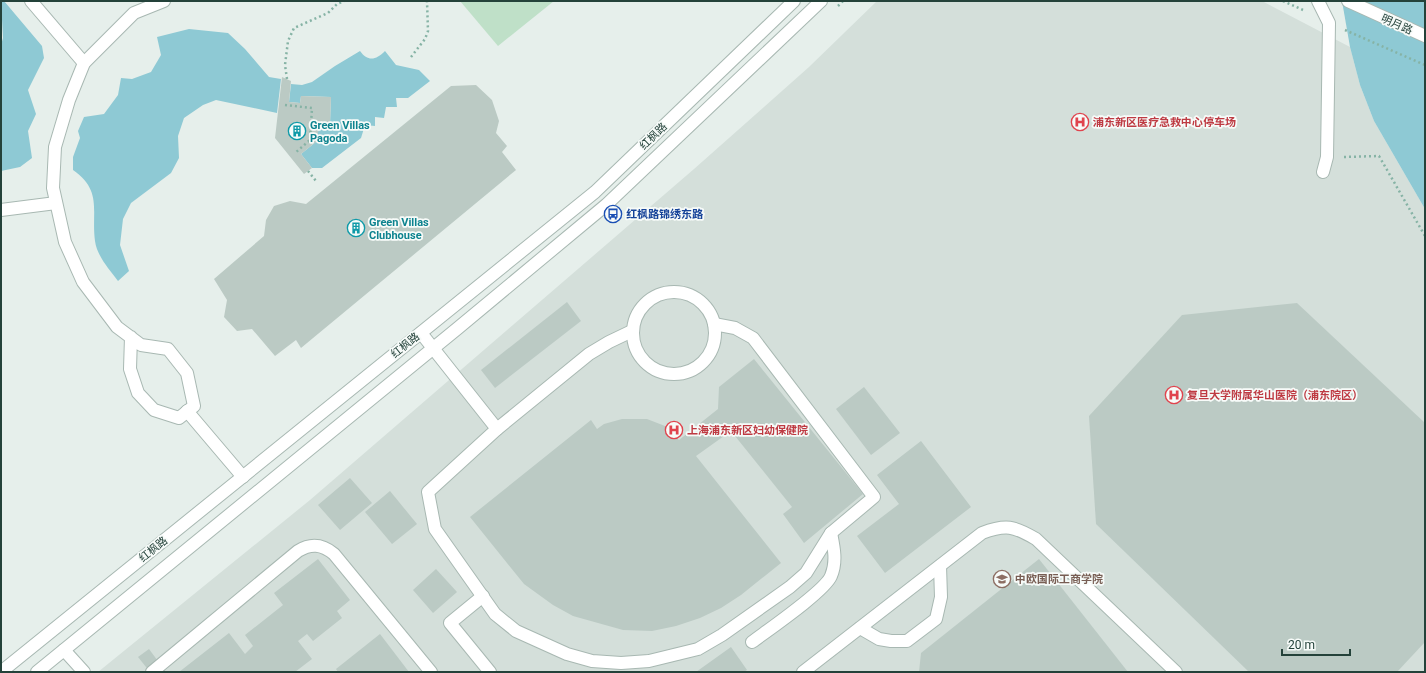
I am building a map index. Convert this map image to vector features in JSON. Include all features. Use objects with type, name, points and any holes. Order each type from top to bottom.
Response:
[{"type":"street","points":[[31,1],[84,63]]},
{"type":"street","points":[[131,337],[130,369],[138,393],[154,410],[178,418],[194,406],[187,373],[168,349],[141,345],[131,337],[117,326],[83,282],[65,242],[56,203],[53,188],[54,147],[69,100],[84,63],[134,12],[164,1]]},
{"type":"street","name":"红枫路","points":[[1,672],[595,192],[794,1]]},
{"type":"street","name":"红枫路","points":[[37,672],[606,205],[821,1]]},
{"type":"street","points":[[1318,1],[1329,23],[1327,157],[1323,172]]},
{"type":"street","name":"明月路","points":[[1348,1],[1425,36]]},
{"type":"street","points":[[1,210],[56,203]]},
{"type":"street","points":[[677,292],[689,295],[701,302],[709,312],[714,324],[714,338],[710,351],[702,362],[691,370],[678,374],[664,373],[651,367],[641,358],[635,345],[632,331],[635,318],[642,307],[652,298],[664,293],[677,292]]},
{"type":"street","points":[[632,331],[589,354],[497,429],[428,492],[435,529],[495,614],[516,630],[592,666],[648,661],[698,649],[722,635],[790,587],[806,572],[831,533],[874,497],[753,338],[735,328],[714,324]]},
{"type":"street","points":[[421,332],[497,429]]},
{"type":"street","points":[[187,411],[243,477]]},
{"type":"street","points":[[803,672],[982,533],[999,527],[1018,528],[1036,539],[1176,672]]},
{"type":"street","points":[[752,642],[820,589],[831,577],[835,558],[831,533]]},
{"type":"street","points":[[152,672],[298,551],[308,546],[325,547],[334,554],[431,672]]},
{"type":"street","points":[[860,628],[879,639],[908,641],[936,619],[941,597],[940,566]]},
{"type":"street","points":[[483,596],[450,623],[490,672]]},
{"type":"street","points":[[64,650],[84,672]]},
{"type":"path","points":[[287,79],[285,65],[288,41],[294,28],[328,13],[337,4],[344,1]]},
{"type":"path","points":[[411,57],[426,40],[428,31],[427,1]]},
{"type":"path","points":[[1329,23],[1425,65]]},
{"type":"path","points":[[285,105],[312,108],[310,140],[295,153]]},
{"type":"path","points":[[1327,157],[1379,156],[1425,236]]},
{"type":"path","points":[[308,171],[316,181]]},
{"type":"shaded area","points":[[877,1],[1262,1],[1350,47],[1360,85],[1374,121],[1425,209],[1425,672],[98,672],[310,500],[694,169],[809,67]]},
{"type":"green space","points":[[460,1],[554,1],[498,46]]},
{"type":"water","points":[[1,1],[4,1],[42,46],[44,58],[28,90],[36,114],[28,131],[32,158],[20,167],[1,171],[1,45],[3,38]]},
{"type":"water","points":[[1342,1],[1425,1],[1425,209],[1374,121],[1360,85],[1350,47]]},
{"type":"water","points":[[189,29],[228,33],[245,49],[269,77],[281,79],[277,113],[216,100],[203,105],[184,118],[178,136],[179,158],[171,173],[131,203],[123,219],[120,245],[129,271],[118,281],[104,262],[96,247],[94,230],[94,202],[89,186],[73,170],[73,157],[80,138],[78,131],[84,117],[104,114],[118,95],[121,78],[132,79],[151,72],[161,55],[157,37]]},
{"type":"water","points":[[360,51],[366,57],[375,58],[385,51],[396,65],[419,70],[430,81],[408,98],[396,98],[397,107],[386,107],[384,118],[375,117],[375,126],[365,125],[361,138],[322,168],[312,168],[301,154],[317,141],[319,124],[330,124],[331,97],[301,96],[300,103],[289,102],[291,84],[302,85],[312,82]]},
{"type":"building","name":"Green Villas Pagoda","points":[[282,77],[291,81],[289,102],[300,103],[301,96],[331,97],[330,124],[319,124],[317,141],[301,154],[312,168],[304,174],[275,138]]},
{"type":"building","name":"Green Villas Clubhouse","points":[[476,85],[492,100],[499,121],[496,133],[507,146],[502,152],[516,170],[301,348],[296,340],[275,356],[252,329],[237,331],[224,317],[227,300],[214,279],[264,236],[266,220],[274,206],[290,201],[306,204],[451,86]]},
{"type":"building","points":[[567,302],[581,321],[495,388],[481,370]]},
{"type":"building","points":[[1297,303],[1425,423],[1425,642],[1397,672],[1249,672],[1096,524],[1089,416],[1182,315]]},
{"type":"building","points":[[754,359],[863,494],[804,543],[783,514],[792,507],[731,431],[696,456],[781,563],[741,595],[721,608],[700,618],[676,626],[652,631],[623,630],[573,616],[553,605],[524,584],[470,517],[591,420],[597,429],[604,424],[622,419],[647,419],[665,426],[679,440],[718,409],[719,387]]},
{"type":"building","points":[[864,387],[900,433],[871,455],[836,409]]},
{"type":"building","points":[[921,441],[971,507],[885,573],[857,536],[899,504],[877,475]]},
{"type":"building","points":[[350,478],[372,503],[340,530],[318,505]]},
{"type":"building","points":[[390,491],[417,524],[392,544],[365,512]]},
{"type":"building","points":[[318,559],[350,600],[337,611],[342,618],[313,641],[307,634],[298,641],[312,659],[295,672],[179,672],[229,633],[245,654],[253,646],[245,635],[283,605],[274,593]]},
{"type":"building","points":[[1039,559],[1128,672],[919,672],[921,653]]},
{"type":"building","points":[[436,569],[457,592],[433,613],[413,590]]},
{"type":"building","points":[[380,634],[409,672],[338,672],[336,669]]},
{"type":"building","points":[[731,647],[747,670],[744,672],[696,672]]},
{"type":"building","points":[[149,649],[166,672],[150,672],[138,657]]},
{"type":"place","name":"浦东新区医疗急救中心停车场","points":[[1080,122]]},
{"type":"place","name":"Green Villas Pagoda","points":[[297,131]]},
{"type":"place","name":"红枫路锦绣东路","points":[[613,214]]},
{"type":"place","name":"Green Villas Clubhouse","points":[[356,228]]},
{"type":"place","name":"复旦大学附属华山医院（浦东院区）","points":[[1174,395]]},
{"type":"place","name":"上海浦东新区妇幼保健院","points":[[674,430]]},
{"type":"place","name":"中欧国际工商学院","points":[[1002,579]]}]
